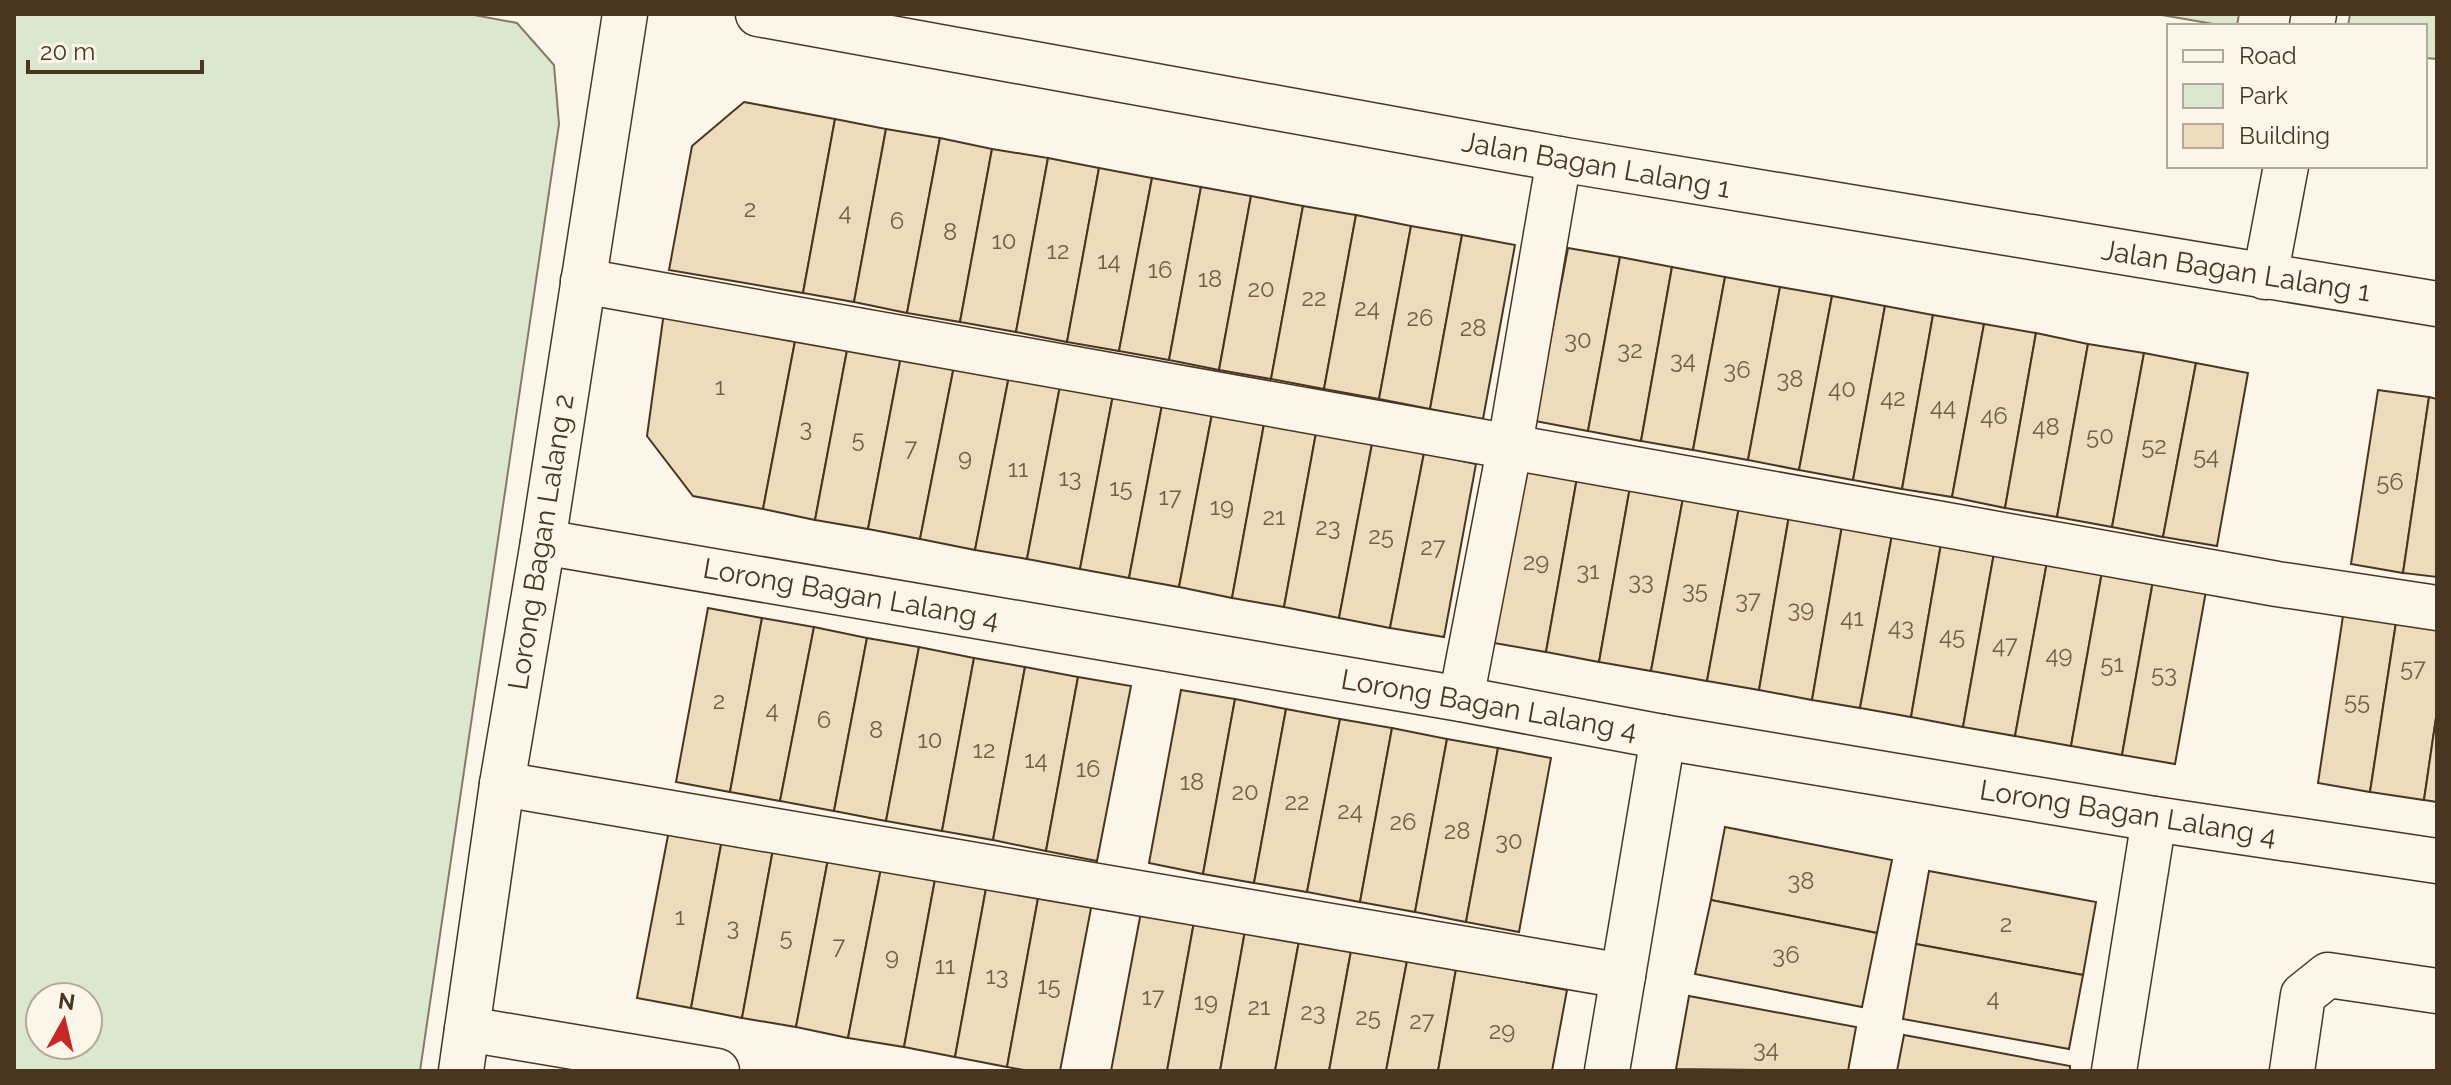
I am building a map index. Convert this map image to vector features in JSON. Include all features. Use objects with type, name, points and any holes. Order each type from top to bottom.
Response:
[{"type":"street","name":"Lorong Bagan Lalang 2","points":[[464,1050],[502,784],[625,14]]},
{"type":"street","name":"Jalan Bagan Lalang 1","points":[[758,14],[1559,159],[2437,304]]},
{"type":"street","points":[[1461,699],[1510,445],[1559,159]]},
{"type":"street","points":[[2265,277],[2286,168]]},
{"type":"street","points":[[583,281],[2277,584],[2437,608]]},
{"type":"street","name":"Lorong Bagan Lalang 4","points":[[543,542],[1461,699],[1663,737],[2154,819],[2437,861]]},
{"type":"street","points":[[1607,1071],[1663,737]]},
{"type":"street","points":[[502,784],[1623,976]]},
{"type":"street","points":[[2114,1071],[2154,819]]},
{"type":"street","points":[[2292,1071],[2303,995],[2328,975],[2437,991]]},
{"type":"street","points":[[464,1050],[717,1071]]},
{"type":"green space","points":[[14,14],[469,14],[517,23],[554,65],[559,124],[420,1071],[14,1071]]},
{"type":"green space","points":[[2156,14],[2239,14],[2237,24],[2214,24]]},
{"type":"green space","points":[[2350,14],[2437,14],[2437,59],[2427,58],[2427,24],[2348,24]]},
{"type":"building","points":[[744,102],[835,119],[803,293],[669,270],[692,146]]},
{"type":"building","points":[[835,119],[886,129],[854,302],[803,293]]},
{"type":"building","points":[[886,129],[940,138],[907,313],[854,302]]},
{"type":"building","points":[[940,138],[992,149],[960,322],[907,313]]},
{"type":"building","points":[[992,149],[1048,158],[1016,332],[960,322]]},
{"type":"building","points":[[1048,158],[1099,168],[1067,342],[1016,332]]},
{"type":"building","points":[[1099,168],[1152,178],[1119,351],[1067,342]]},
{"type":"building","points":[[1152,178],[1201,187],[1169,360],[1119,351]]},
{"type":"building","points":[[1201,187],[1251,196],[1219,370],[1169,360]]},
{"type":"building","points":[[1251,196],[1303,206],[1271,379],[1219,370]]},
{"type":"building","points":[[1303,206],[1356,215],[1324,389],[1271,379]]},
{"type":"building","points":[[1356,215],[1411,226],[1379,399],[1324,389]]},
{"type":"building","points":[[1411,226],[1462,235],[1430,409],[1379,399]]},
{"type":"building","points":[[1462,235],[1515,245],[1483,419],[1430,409]]},
{"type":"building","points":[[1568,248],[1620,257],[1588,431],[1535,421]]},
{"type":"building","points":[[1620,257],[1672,267],[1641,441],[1588,431]]},
{"type":"building","points":[[1672,267],[1725,277],[1693,450],[1641,441]]},
{"type":"building","points":[[1725,277],[1780,287],[1748,460],[1693,450]]},
{"type":"building","points":[[1780,287],[1832,296],[1799,470],[1748,460]]},
{"type":"building","points":[[1832,296],[1885,306],[1853,480],[1799,470]]},
{"type":"building","points":[[1885,306],[1933,315],[1902,489],[1853,480]]},
{"type":"building","points":[[664,312],[796,336],[763,509],[693,496],[647,436]]},
{"type":"building","points":[[1933,315],[1984,324],[1952,497],[1902,489]]},
{"type":"building","points":[[1984,324],[2036,333],[2005,508],[1952,497]]},
{"type":"building","points":[[2036,333],[2088,344],[2057,517],[2005,508]]},
{"type":"building","points":[[796,336],[848,345],[815,520],[763,509]]},
{"type":"building","points":[[2088,344],[2144,353],[2112,527],[2057,517]]},
{"type":"building","points":[[848,345],[901,356],[868,529],[815,520]]},
{"type":"building","points":[[2144,353],[2196,363],[2163,537],[2112,527]]},
{"type":"building","points":[[901,356],[954,366],[920,539],[868,529]]},
{"type":"building","points":[[2196,363],[2248,373],[2217,546],[2163,537]]},
{"type":"building","points":[[954,366],[1009,376],[975,550],[920,539]]},
{"type":"building","points":[[1009,376],[1060,386],[1027,559],[975,550]]},
{"type":"building","points":[[1060,386],[1113,395],[1080,569],[1027,559]]},
{"type":"building","points":[[2378,390],[2429,397],[2403,573],[2351,564]]},
{"type":"building","points":[[1113,395],[1162,405],[1129,578],[1080,569]]},
{"type":"building","points":[[2429,397],[2437,399],[2437,577],[2403,573]]},
{"type":"building","points":[[1162,405],[1212,414],[1179,587],[1129,578]]},
{"type":"building","points":[[1212,414],[1264,424],[1232,598],[1179,587]]},
{"type":"building","points":[[1264,424],[1316,433],[1284,607],[1232,598]]},
{"type":"building","points":[[1316,433],[1372,444],[1339,618],[1284,607]]},
{"type":"building","points":[[1372,444],[1424,453],[1390,628],[1339,618]]},
{"type":"building","points":[[1424,453],[1476,464],[1444,637],[1390,628]]},
{"type":"building","points":[[1525,469],[1577,478],[1546,652],[1494,643]]},
{"type":"building","points":[[1577,478],[1630,487],[1599,662],[1546,652]]},
{"type":"building","points":[[1630,487],[1683,498],[1651,671],[1599,662]]},
{"type":"building","points":[[1683,498],[1739,507],[1707,681],[1651,671]]},
{"type":"building","points":[[1739,507],[1789,516],[1759,690],[1707,681]]},
{"type":"building","points":[[1789,516],[1842,526],[1812,700],[1759,690]]},
{"type":"building","points":[[1842,526],[1892,535],[1860,708],[1812,700]]},
{"type":"building","points":[[1892,535],[1941,544],[1911,717],[1860,708]]},
{"type":"building","points":[[1941,544],[1994,553],[1963,727],[1911,717]]},
{"type":"building","points":[[1994,553],[2047,562],[2015,736],[1963,727]]},
{"type":"building","points":[[2047,562],[2102,572],[2071,746],[2015,736]]},
{"type":"building","points":[[2102,572],[2153,581],[2122,755],[2071,746]]},
{"type":"building","points":[[2153,581],[2206,591],[2175,764],[2122,755]]},
{"type":"building","points":[[708,608],[762,618],[730,792],[676,782]]},
{"type":"building","points":[[2344,609],[2397,616],[2370,792],[2318,783]]},
{"type":"building","points":[[2397,616],[2437,623],[2437,711],[2424,800],[2370,792]]},
{"type":"building","points":[[762,618],[814,627],[780,801],[730,792]]},
{"type":"building","points":[[814,627],[867,638],[834,811],[780,801]]},
{"type":"building","points":[[867,638],[919,647],[886,821],[834,811]]},
{"type":"building","points":[[919,647],[974,658],[942,831],[886,821]]},
{"type":"building","points":[[974,658],[1025,667],[993,840],[942,831]]},
{"type":"building","points":[[1025,667],[1078,677],[1046,851],[993,840]]},
{"type":"building","points":[[1078,677],[1131,686],[1097,861],[1046,851]]},
{"type":"building","points":[[1181,690],[1235,699],[1203,874],[1149,863]]},
{"type":"building","points":[[1235,699],[1286,709],[1254,883],[1203,874]]},
{"type":"building","points":[[1286,709],[1340,719],[1307,892],[1254,883]]},
{"type":"building","points":[[2437,711],[2437,802],[2424,800]]},
{"type":"building","points":[[1340,719],[1392,728],[1360,902],[1307,892]]},
{"type":"building","points":[[1392,728],[1447,739],[1415,912],[1360,902]]},
{"type":"building","points":[[1447,739],[1498,748],[1466,922],[1415,912]]},
{"type":"building","points":[[1498,748],[1551,758],[1519,932],[1466,922]]},
{"type":"building","points":[[670,825],[723,834],[691,1008],[637,998]]},
{"type":"building","points":[[1725,827],[1892,860],[1877,933],[1711,900]]},
{"type":"building","points":[[723,834],[774,844],[742,1018],[691,1008]]},
{"type":"building","points":[[774,844],[829,854],[796,1027],[742,1018]]},
{"type":"building","points":[[829,854],[882,863],[848,1038],[796,1027]]},
{"type":"building","points":[[882,863],[936,874],[904,1047],[848,1038]]},
{"type":"building","points":[[1929,871],[2096,902],[2083,975],[1916,944]]},
{"type":"building","points":[[936,874],[987,883],[955,1057],[904,1047]]},
{"type":"building","points":[[987,883],[1039,893],[1007,1067],[955,1057]]},
{"type":"building","points":[[1039,893],[1092,903],[1060,1071],[1007,1067]]},
{"type":"building","points":[[1711,900],[1877,933],[1862,1007],[1695,974]]},
{"type":"building","points":[[1141,912],[1194,922],[1167,1071],[1111,1071]]},
{"type":"building","points":[[1194,922],[1245,931],[1220,1071],[1167,1071]]},
{"type":"building","points":[[1245,931],[1299,941],[1275,1071],[1220,1071]]},
{"type":"building","points":[[1299,941],[1351,951],[1329,1071],[1275,1071]]},
{"type":"building","points":[[1916,944],[2083,975],[2069,1049],[1903,1019]]},
{"type":"building","points":[[1351,951],[1407,961],[1386,1071],[1329,1071]]},
{"type":"building","points":[[1407,961],[1456,969],[1438,1071],[1386,1071]]},
{"type":"building","points":[[1456,969],[1567,990],[1552,1071],[1438,1071]]},
{"type":"building","points":[[1689,996],[1856,1027],[1848,1071],[1676,1069]]},
{"type":"building","points":[[1904,1035],[2070,1066],[2070,1071],[1897,1071]]}]
